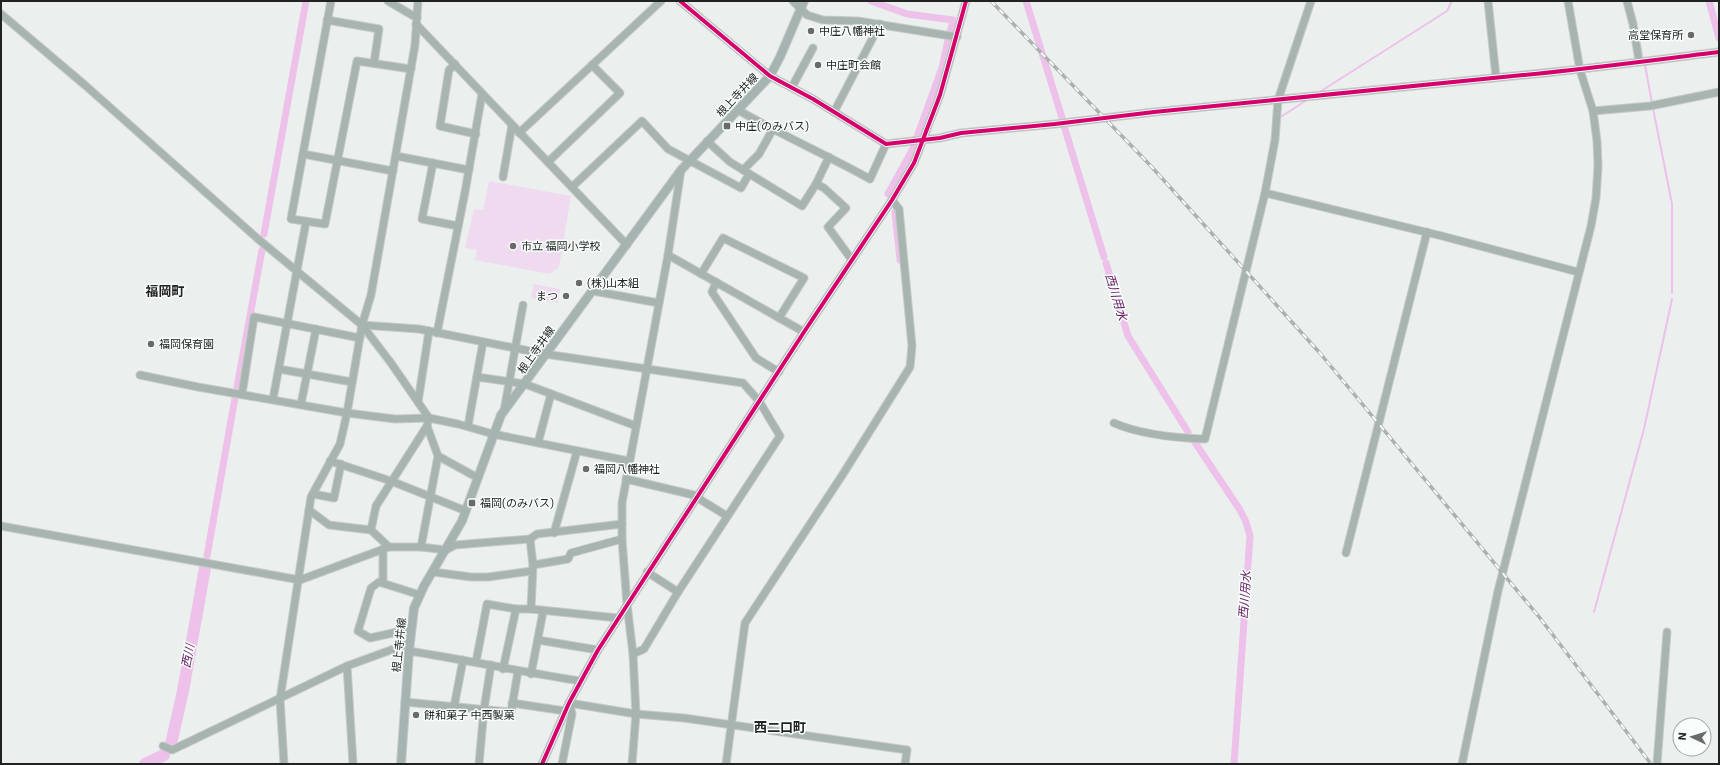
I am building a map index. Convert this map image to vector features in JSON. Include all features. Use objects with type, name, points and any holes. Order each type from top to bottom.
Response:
[{"type":"main road","name":"根上寺井線","points":[[401,764],[409,652],[414,608],[466,512],[501,415],[681,170],[770,76],[804,1]]},
{"type":"street","points":[[331,1],[291,219],[325,224],[357,61],[411,69]]},
{"type":"street","points":[[388,1],[416,21],[482,94],[627,245]]},
{"type":"street","points":[[284,764],[280,699],[300,580],[309,510],[313,494],[340,444],[347,413],[362,325],[371,295],[411,69],[415,45],[418,1]]},
{"type":"street","points":[[519,133],[661,1]]},
{"type":"street","points":[[680,1],[770,76],[792,87],[886,144],[924,140],[961,133],[1496,77],[1580,70],[1639,61],[1719,52]]},
{"type":"street","points":[[793,1],[808,15],[823,20],[858,21],[957,37]]},
{"type":"street","points":[[542,764],[565,711],[598,650],[647,572],[892,200],[914,162],[924,140],[940,95],[966,1]]},
{"type":"street","points":[[1114,423],[1125,428],[1206,440],[1265,193],[1275,140],[1278,100],[1311,1]]},
{"type":"street","points":[[1488,1],[1496,77]]},
{"type":"street","points":[[1462,764],[1498,590],[1539,434],[1596,198],[1598,166],[1593,111],[1580,70],[1568,1]]},
{"type":"street","points":[[1627,1],[1633,24],[1639,61]]},
{"type":"street","points":[[1,14],[86,86],[258,239],[362,325],[391,363],[429,418],[428,426],[438,456],[421,547]]},
{"type":"street","points":[[327,20],[379,29],[374,64]]},
{"type":"street","points":[[834,112],[880,24]]},
{"type":"street","points":[[792,87],[813,48]]},
{"type":"street","points":[[454,64],[449,70],[440,126],[476,134]]},
{"type":"street","points":[[548,162],[620,93],[592,65]]},
{"type":"street","points":[[1593,111],[1650,106],[1719,92]]},
{"type":"street","points":[[437,333],[476,134],[482,94]]},
{"type":"street","points":[[738,110],[829,156],[870,179],[886,144]]},
{"type":"street","points":[[572,187],[642,121],[668,149],[741,188],[746,172],[759,154],[773,129]]},
{"type":"street","points":[[503,176],[512,125]]},
{"type":"street","points":[[707,141],[730,162],[802,206],[816,184],[829,156]]},
{"type":"street","points":[[303,154],[393,171]]},
{"type":"street","points":[[396,156],[469,170]]},
{"type":"street","points":[[433,163],[422,219],[458,226]]},
{"type":"street","points":[[632,764],[636,714],[633,654],[627,604],[622,539],[622,503],[668,255],[681,170]]},
{"type":"street","points":[[816,184],[824,188],[846,208],[828,228],[852,260]]},
{"type":"street","points":[[1265,193],[1427,232],[1578,272]]},
{"type":"street","points":[[726,764],[745,623],[843,474],[910,367],[912,346],[899,209],[892,200]]},
{"type":"street","points":[[274,399],[306,222]]},
{"type":"street","points":[[1346,553],[1427,232]]},
{"type":"street","points":[[701,274],[723,238],[804,278],[779,318]]},
{"type":"street","points":[[668,255],[804,332]]},
{"type":"street","points":[[716,282],[712,292],[756,358],[778,372]]},
{"type":"street","points":[[592,291],[659,303]]},
{"type":"street","points":[[504,412],[514,348],[523,305]]},
{"type":"street","points":[[242,394],[254,317],[360,338]]},
{"type":"street","points":[[362,325],[429,331],[545,354],[743,383],[759,401],[780,436],[678,592],[644,649],[633,654]]},
{"type":"street","points":[[301,404],[316,329]]},
{"type":"street","points":[[418,402],[429,331]]},
{"type":"street","points":[[468,426],[483,342]]},
{"type":"street","points":[[279,369],[352,382]]},
{"type":"street","points":[[140,375],[198,387],[274,399],[347,413],[395,419],[429,418],[468,426],[494,434],[629,461]]},
{"type":"street","points":[[477,377],[525,384],[636,426]]},
{"type":"street","points":[[538,443],[551,394]]},
{"type":"street","points":[[371,530],[376,506],[428,426]]},
{"type":"street","points":[[554,533],[577,451]]},
{"type":"street","points":[[438,456],[478,478]]},
{"type":"street","points":[[330,461],[391,481],[466,512]]},
{"type":"street","points":[[313,494],[334,498],[341,464]]},
{"type":"street","points":[[626,479],[698,496],[701,500],[727,516]]},
{"type":"street","points":[[309,510],[329,524],[371,530],[386,548],[383,583]]},
{"type":"street","points":[[1,526],[300,580],[386,548],[421,547],[446,550],[455,545],[530,539],[537,534],[622,524]]},
{"type":"street","points":[[530,539],[532,568],[531,609]]},
{"type":"street","points":[[433,572],[471,577],[488,577],[568,559],[571,553],[622,539]]},
{"type":"street","points":[[647,572],[678,592]]},
{"type":"street","points":[[411,629],[370,638],[358,631],[371,588],[379,582],[420,595]]},
{"type":"street","points":[[476,662],[487,604],[516,609],[531,609],[543,612],[618,618]]},
{"type":"street","points":[[503,669],[516,609]]},
{"type":"street","points":[[531,674],[543,612]]},
{"type":"street","points":[[1657,764],[1667,632]]},
{"type":"street","points":[[538,640],[598,650]]},
{"type":"street","points":[[163,746],[172,750],[347,666],[410,643]]},
{"type":"street","points":[[409,652],[476,662],[503,669],[580,682]]},
{"type":"street","points":[[454,707],[463,660]]},
{"type":"street","points":[[479,764],[484,709],[491,665]]},
{"type":"street","points":[[347,666],[353,764]]},
{"type":"street","points":[[405,702],[511,712],[518,671]]},
{"type":"street","points":[[512,703],[565,711]]},
{"type":"street","points":[[569,703],[636,714],[684,718],[907,750],[905,764]]},
{"type":"street","points":[[562,764],[572,714],[569,703]]},
{"type":"shaded area","points":[[489,181],[571,196],[559,267],[550,274],[475,260],[477,250],[465,248],[474,209],[483,210]]},
{"type":"shaded area","points":[[533,284],[560,289],[558,303],[531,298]]},
{"type":"waterway","points":[[264,234],[306,1]]},
{"type":"waterway","points":[[871,1],[907,14],[953,20],[950,33]]},
{"type":"waterway","name":"西川用水","points":[[1026,1],[1063,121]]},
{"type":"waterway","points":[[1318,93],[1447,11],[1452,1]]},
{"type":"waterway","points":[[1709,1],[1719,38]]},
{"type":"waterway","points":[[1639,39],[1642,56]]},
{"type":"waterway","points":[[917,137],[942,68],[948,40]]},
{"type":"waterway","points":[[1645,65],[1652,103]]},
{"type":"waterway","points":[[1282,116],[1307,100]]},
{"type":"waterway","points":[[1653,108],[1672,204],[1672,293]]},
{"type":"waterway","name":"西川用水","points":[[1064,126],[1104,257]]},
{"type":"waterway","points":[[888,194],[914,147]]},
{"type":"waterway","points":[[895,212],[900,260]]},
{"type":"waterway","points":[[237,387],[262,250]]},
{"type":"waterway","name":"西川用水","points":[[1106,263],[1128,336],[1188,432]]},
{"type":"waterway","points":[[1594,612],[1644,429],[1672,299]]},
{"type":"waterway","points":[[207,556],[235,398]]},
{"type":"waterway","name":"西川用水","points":[[1194,441],[1240,510],[1246,522],[1250,536],[1234,764]]},
{"type":"waterway","name":"西川","points":[[171,744],[183,691],[205,568]]},
{"type":"waterway","name":"西川","points":[[145,764],[164,755]]},
{"type":"railway","points":[[991,1],[1150,165],[1319,352],[1540,618],[1651,764]]},
{"type":"cycle path","points":[[680,1],[770,76],[813,99],[886,144],[940,138],[961,133],[1055,124],[1154,112],[1547,73],[1719,52]]},
{"type":"cycle path","points":[[542,764],[569,703],[598,650],[804,332],[892,200],[914,163],[940,95],[966,1]]},
{"type":"place","name":"中庄八幡神社","points":[[811,31]]},
{"type":"place","name":"高堂保育所","points":[[1691,35]]},
{"type":"place","name":"中庄町会館","points":[[818,65]]},
{"type":"place","name":"中庄(のみバス)","points":[[727,126]]},
{"type":"place","name":"市立 福岡小学校","points":[[513,246]]},
{"type":"place","name":"(株)山本組","points":[[579,283]]},
{"type":"place","name":"まつ","points":[[566,296]]},
{"type":"place","name":"福岡保育園","points":[[151,344]]},
{"type":"place","name":"福岡八幡神社","points":[[586,469]]},
{"type":"place","name":"福岡(のみバス)","points":[[472,503]]},
{"type":"place","name":"餅和菓子 中西製菓","points":[[416,715]]},
{"type":"district","name":"福岡町","points":[[165,291]]},
{"type":"district","name":"西二口町","points":[[780,727]]}]
